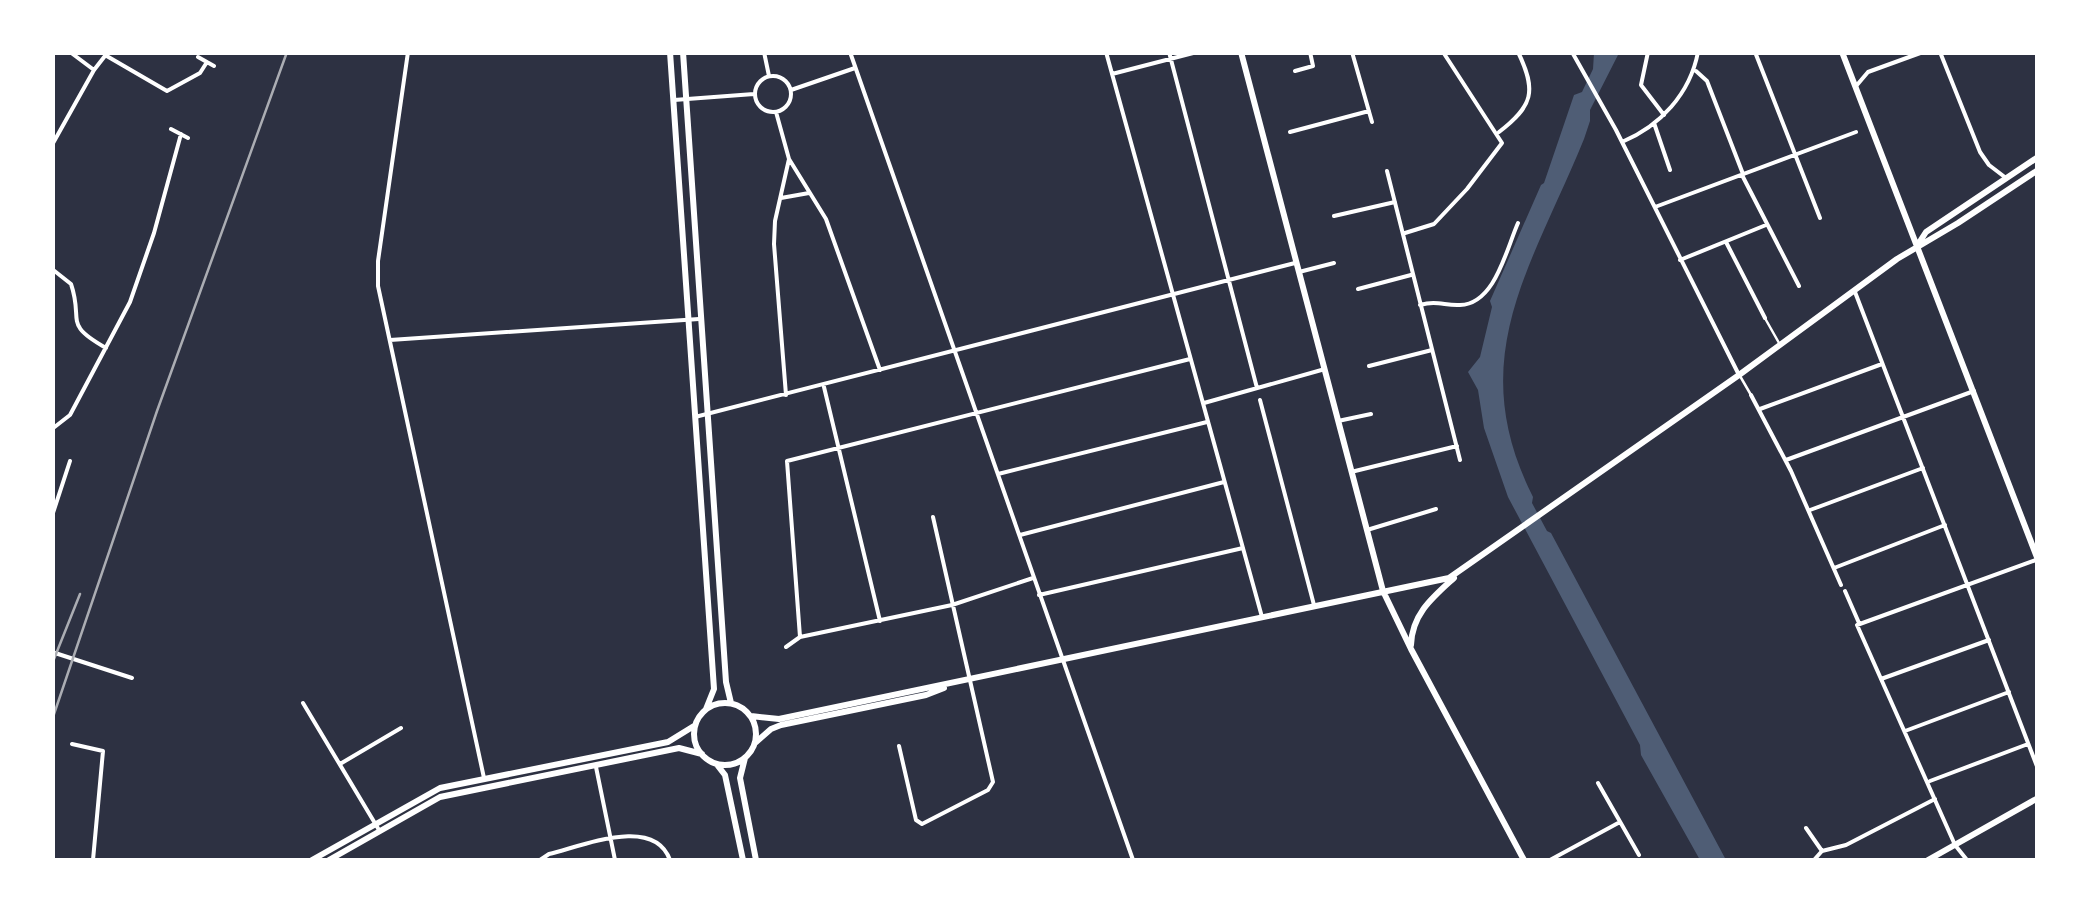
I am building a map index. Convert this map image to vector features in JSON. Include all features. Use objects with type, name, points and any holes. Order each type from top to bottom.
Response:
[{"type":"main road","points":[[312,860],[440,788],[668,742],[694,726],[706,709],[714,689],[670,52]]},
{"type":"main road","points":[[683,52],[725,670],[731,703]]},
{"type":"main road","points":[[1241,52],[1384,591],[1524,860]]},
{"type":"main road","points":[[1842,52],[2038,559]]},
{"type":"main road","points":[[1916,247],[1926,232],[2038,157]]},
{"type":"main road","points":[[1411,648],[1411,632],[1419,614],[1458,574],[1916,247],[2038,170]]},
{"type":"main road","points":[[706,709],[731,703],[751,716],[779,719],[1458,574]]},
{"type":"main road","points":[[716,763],[733,764],[745,757],[771,729],[781,725],[926,695],[954,684]]},
{"type":"main road","points":[[751,716],[756,726],[755,744]]},
{"type":"main road","points":[[694,726],[695,742],[702,754]]},
{"type":"main road","points":[[328,860],[376,826],[440,797],[679,748],[702,754],[725,775],[743,860]]},
{"type":"main road","points":[[745,757],[740,778],[756,860]]},
{"type":"main road","points":[[1928,860],[2038,798]]},
{"type":"street","points":[[70,52],[94,70]]},
{"type":"street","points":[[408,52],[378,261],[378,286],[484,778]]},
{"type":"street","points":[[764,52],[769,76]]},
{"type":"street","points":[[850,52],[1133,860]]},
{"type":"street","points":[[1106,52],[1262,617]]},
{"type":"street","points":[[1112,74],[1197,52]]},
{"type":"street","points":[[1295,71],[1313,66],[1310,52]]},
{"type":"street","points":[[1352,52],[1372,122]]},
{"type":"street","points":[[1403,234],[1434,224],[1502,143],[1443,52]]},
{"type":"street","points":[[1498,132],[1528,104],[1529,74],[1518,52]]},
{"type":"street","points":[[1572,52],[1786,460],[1955,844],[1967,860]]},
{"type":"street","points":[[1648,52],[1640,85],[1664,115]]},
{"type":"street","points":[[1622,142],[1664,115],[1684,90],[1698,52]]},
{"type":"street","points":[[1756,52],[1820,218]]},
{"type":"street","points":[[1855,88],[1868,72],[1923,52]]},
{"type":"street","points":[[1940,52],[1980,152],[2006,178]]},
{"type":"street","points":[[53,144],[107,54],[167,92],[200,73],[207,62]]},
{"type":"street","points":[[1170,56],[1257,388]]},
{"type":"street","points":[[198,57],[214,66]]},
{"type":"street","points":[[791,90],[856,68]]},
{"type":"street","points":[[1694,71],[1707,81],[1742,175],[1800,286]]},
{"type":"street","points":[[769,76],[780,77],[791,90],[789,102],[776,112],[760,108],[754,94],[756,86],[769,76]]},
{"type":"street","points":[[673,100],[754,94]]},
{"type":"street","points":[[1290,132],[1369,111]]},
{"type":"street","points":[[776,112],[789,159],[826,218],[880,370]]},
{"type":"street","points":[[1654,122],[1670,170]]},
{"type":"street","points":[[171,129],[188,138]]},
{"type":"street","points":[[1654,208],[1856,132]]},
{"type":"street","points":[[52,429],[70,415],[140,275],[182,134]]},
{"type":"street","points":[[786,395],[774,244],[789,159]]},
{"type":"street","points":[[1387,171],[1460,460]]},
{"type":"street","points":[[781,198],[808,193]]},
{"type":"street","points":[[1334,216],[1395,202]]},
{"type":"street","points":[[1420,305],[1442,300],[1450,304],[1474,303],[1486,294],[1518,223]]},
{"type":"street","points":[[1680,260],[1766,225]]},
{"type":"street","points":[[1726,242],[1780,345]]},
{"type":"street","points":[[695,417],[1296,262]]},
{"type":"street","points":[[1299,272],[1334,263]]},
{"type":"street","points":[[52,269],[70,284],[80,332],[106,348]]},
{"type":"street","points":[[1358,289],[1413,274]]},
{"type":"street","points":[[1855,292],[2038,769]]},
{"type":"street","points":[[390,340],[701,318]]},
{"type":"street","points":[[1369,366],[1432,350]]},
{"type":"street","points":[[800,637],[787,461],[1190,359]]},
{"type":"street","points":[[1758,409],[1882,364]]},
{"type":"street","points":[[1202,403],[1325,369]]},
{"type":"street","points":[[824,386],[880,621]]},
{"type":"street","points":[[1786,460],[1974,391]]},
{"type":"street","points":[[1260,400],[1314,605]]},
{"type":"street","points":[[1338,421],[1370,414]]},
{"type":"street","points":[[996,474],[1208,422]]},
{"type":"street","points":[[1352,472],[1457,446]]},
{"type":"street","points":[[52,516],[70,461]]},
{"type":"street","points":[[1809,510],[1923,468]]},
{"type":"street","points":[[1019,535],[1224,482]]},
{"type":"street","points":[[1367,530],[1436,510]]},
{"type":"street","points":[[899,746],[916,820],[922,824],[988,790],[993,782],[933,517]]},
{"type":"street","points":[[1834,568],[1945,525]]},
{"type":"street","points":[[1039,594],[1243,548]]},
{"type":"street","points":[[1859,625],[2038,559]]},
{"type":"street","points":[[786,648],[800,637],[952,605],[1032,578]]},
{"type":"street","points":[[1881,678],[1989,640]]},
{"type":"street","points":[[52,652],[132,678]]},
{"type":"street","points":[[1904,731],[2008,692]]},
{"type":"street","points":[[303,703],[376,826]]},
{"type":"street","points":[[340,764],[401,728]]},
{"type":"street","points":[[72,744],[102,751],[94,860]]},
{"type":"street","points":[[1929,782],[2028,744]]},
{"type":"street","points":[[596,764],[615,860]]},
{"type":"street","points":[[1598,783],[1640,855]]},
{"type":"street","points":[[1814,860],[1822,851],[1846,846],[1935,799]]},
{"type":"street","points":[[1550,860],[1620,822]]},
{"type":"street","points":[[1806,828],[1822,851]]},
{"type":"street","points":[[540,860],[549,854],[636,834],[666,849],[670,860]]},
{"type":"water","points":[[1594,53],[1619,53],[1590,110],[1584,139],[1512,315],[1504,357],[1504,401],[1513,447],[1532,503],[1726,860],[1700,860],[1641,755],[1640,745],[1508,497],[1484,428],[1478,390],[1468,372],[1480,357],[1492,307],[1490,301],[1544,183],[1574,95],[1582,92],[1593,69]]},
{"type":"railway","points":[[52,720],[157,411],[287,52]]},
{"type":"railway","points":[[52,664],[80,594]]}]
